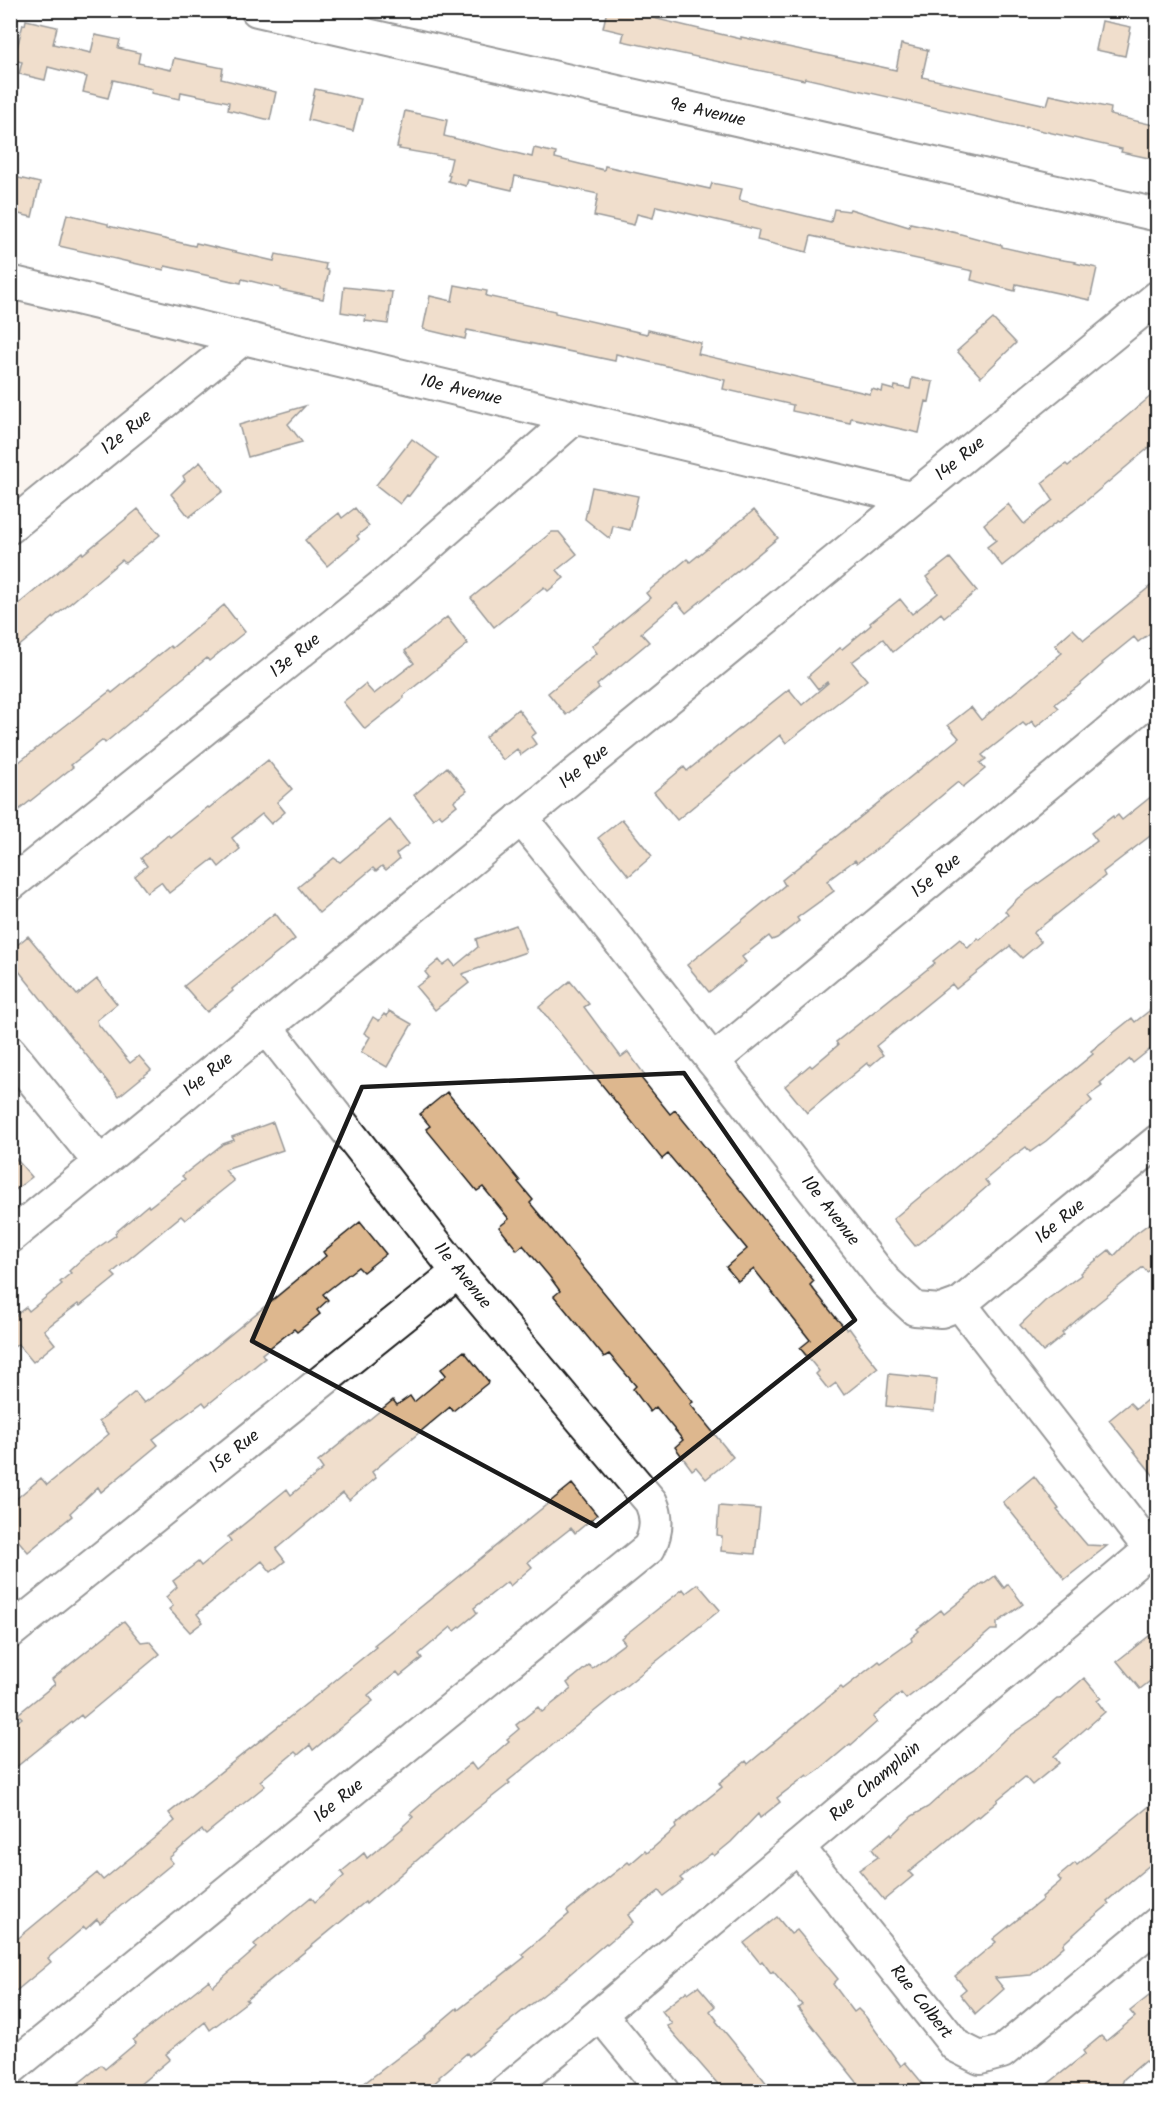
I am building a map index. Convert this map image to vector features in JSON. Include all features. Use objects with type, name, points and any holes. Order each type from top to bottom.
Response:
[{"type":"street","name":"9e Avenue","points":[[256,10],[1158,215]]},
{"type":"street","name":"10e Avenue","points":[[10,282],[911,498]]},
{"type":"street","name":"14e Rue","points":[[10,1237],[1158,297]]},
{"type":"street","name":"12e Rue","points":[[10,527],[243,338]]},
{"type":"street","name":"13e Rue","points":[[10,885],[387,582],[574,418]]},
{"type":"street","name":"15e Rue","points":[[713,1061],[1158,692]]},
{"type":"street","name":"10e Avenue","points":[[521,818],[885,1281],[915,1309],[941,1311],[960,1304]]},
{"type":"street","name":"11e Avenue","points":[[266,1027],[458,1272],[651,1502],[656,1513],[656,1524]]},
{"type":"street","points":[[10,1053],[100,1163]]},
{"type":"street","name":"16e Rue","points":[[960,1304],[1158,1141]]},
{"type":"street","name":"15e Rue","points":[[10,1632],[458,1272]]},
{"type":"street","points":[[960,1304],[1154,1554]]},
{"type":"street","name":"16e Rue","points":[[10,2069],[649,1548],[655,1536],[656,1524]]},
{"type":"street","name":"Rue Champlain","points":[[505,2091],[600,2014],[798,1846],[1154,1554]]},
{"type":"street","name":"Rue Colbert","points":[[798,1846],[956,2046],[980,2058],[1002,2052],[1158,1923]]},
{"type":"street","points":[[600,2014],[664,2091]]},
{"type":"highlighted area","points":[[684,1073],[855,1320],[596,1526],[252,1341],[362,1087]]},
{"type":"shaded area","points":[[11,282],[243,338],[11,527]]},
{"type":"building","points":[[607,10],[654,10],[653,18],[741,39],[741,37],[896,70],[901,44],[928,50],[922,77],[1047,105],[1050,95],[1111,108],[1110,115],[1158,126],[1158,160],[1121,152],[1122,149],[1026,127],[805,78],[804,80],[622,41],[624,33],[603,28]]},
{"type":"building","points":[[26,20],[57,27],[53,44],[91,53],[95,35],[120,40],[118,48],[140,53],[138,63],[171,70],[174,58],[223,68],[221,79],[276,92],[270,120],[228,110],[229,102],[181,92],[180,99],[151,93],[152,89],[113,80],[108,98],[83,92],[87,77],[48,67],[45,80],[19,74],[22,62],[14,60]]},
{"type":"building","points":[[1102,21],[1131,27],[1125,56],[1096,50]]},
{"type":"building","points":[[315,89],[361,99],[353,131],[308,120]]},
{"type":"building","points":[[405,111],[447,120],[444,136],[532,157],[534,148],[556,153],[555,158],[604,170],[605,166],[710,189],[712,183],[742,189],[739,200],[831,222],[834,209],[849,211],[850,209],[909,227],[910,223],[957,233],[1002,245],[1002,247],[1076,262],[1097,268],[1090,300],[1016,284],[1015,291],[971,280],[973,271],[811,236],[807,252],[757,240],[759,230],[656,206],[653,218],[637,214],[634,225],[594,216],[598,194],[515,176],[512,190],[468,180],[466,186],[448,181],[452,158],[397,147]]},
{"type":"building","points":[[10,176],[40,183],[32,217],[10,212]]},
{"type":"building","points":[[67,214],[195,246],[196,243],[274,261],[276,254],[326,264],[325,269],[329,271],[323,299],[242,279],[241,283],[165,266],[164,270],[59,246]]},
{"type":"building","points":[[455,285],[487,291],[486,296],[555,311],[555,313],[647,334],[648,330],[701,343],[698,354],[870,394],[872,389],[882,392],[883,387],[894,390],[895,386],[910,389],[912,378],[933,382],[929,402],[926,401],[919,433],[851,418],[850,423],[792,411],[793,405],[723,389],[725,380],[616,354],[615,361],[467,330],[465,339],[423,329],[430,296],[452,301]]},
{"type":"building","points":[[344,287],[392,292],[388,324],[365,321],[366,316],[341,312]]},
{"type":"building","points":[[993,319],[1016,343],[981,377],[957,351]]},
{"type":"building","points":[[1158,390],[1158,440],[1087,500],[1002,566],[987,547],[996,540],[984,524],[1008,504],[1024,524],[1053,500],[1042,483],[1066,464],[1068,466]]},
{"type":"building","points":[[305,406],[288,424],[302,442],[248,457],[239,425]]},
{"type":"building","points":[[412,439],[438,458],[409,496],[407,495],[400,504],[376,485]]},
{"type":"building","points":[[200,462],[223,491],[189,517],[171,494],[185,480],[183,476]]},
{"type":"building","points":[[592,487],[638,496],[630,530],[613,526],[610,539],[585,519]]},
{"type":"building","points":[[355,508],[369,526],[357,536],[359,539],[327,566],[305,540],[339,513],[342,518]]},
{"type":"building","points":[[138,509],[160,535],[125,563],[122,560],[10,654],[10,611]]},
{"type":"building","points":[[754,510],[778,538],[686,613],[677,602],[641,633],[649,642],[597,685],[599,688],[566,715],[548,693],[597,653],[592,646],[650,598],[646,593],[687,559],[690,562]]},
{"type":"building","points":[[552,532],[559,532],[577,554],[557,570],[564,578],[548,591],[544,587],[494,627],[471,598]]},
{"type":"building","points":[[950,558],[977,591],[944,617],[941,613],[893,652],[883,639],[852,662],[867,680],[786,743],[780,735],[677,820],[654,792],[684,767],[687,771],[789,689],[802,705],[828,683],[818,689],[808,676],[871,625],[870,623],[900,599],[912,614],[938,593],[926,577]]},
{"type":"building","points":[[1158,580],[1158,626],[1138,642],[1134,637],[1102,663],[1055,704],[1059,708],[1036,727],[1032,721],[1026,726],[1023,723],[982,755],[986,759],[980,763],[985,769],[963,787],[958,782],[885,843],[857,863],[855,860],[827,881],[834,891],[797,918],[799,921],[777,938],[772,940],[769,936],[742,957],[746,962],[709,992],[687,965],[785,885],[782,880],[959,738],[948,725],[971,707],[981,720],[1062,653],[1055,645],[1073,629],[1084,640]]},
{"type":"building","points":[[224,605],[245,632],[209,661],[207,658],[105,743],[103,740],[71,765],[73,767],[10,817],[10,769],[110,691],[112,693],[170,646],[172,648]]},
{"type":"building","points":[[447,617],[468,644],[365,729],[343,702],[365,684],[374,694],[414,663],[405,651]]},
{"type":"building","points":[[518,709],[536,733],[531,737],[536,744],[521,755],[517,749],[503,760],[485,737]]},
{"type":"building","points":[[268,760],[292,789],[277,802],[285,812],[271,824],[262,814],[232,838],[240,849],[219,867],[213,859],[169,893],[161,882],[147,892],[135,876],[147,866],[141,858],[168,835],[170,837],[209,808]]},
{"type":"building","points":[[447,767],[467,791],[454,801],[457,805],[442,817],[439,814],[433,819],[414,795]]},
{"type":"building","points":[[1158,791],[1158,830],[1103,872],[1105,876],[1033,933],[1041,942],[1022,958],[1010,946],[956,989],[952,984],[876,1046],[883,1055],[870,1066],[867,1063],[807,1113],[785,1086],[810,1065],[812,1067],[838,1045],[836,1042],[935,963],[933,961],[960,939],[968,948],[978,938],[980,940],[1008,915],[1005,911],[1018,898],[1097,841],[1091,833],[1113,816],[1114,818],[1118,815],[1122,820]]},
{"type":"building","points":[[622,819],[652,856],[629,876],[598,838]]},
{"type":"building","points":[[390,820],[409,844],[396,854],[399,859],[386,870],[382,866],[376,871],[373,868],[319,913],[298,887],[334,858],[340,862]]},
{"type":"building","points":[[275,913],[295,939],[207,1012],[184,986]]},
{"type":"building","points":[[516,925],[526,952],[462,974],[469,983],[435,1010],[416,987],[429,977],[425,972],[439,960],[443,965],[450,960],[455,966],[478,947],[476,939]]},
{"type":"building","points":[[28,936],[77,995],[97,979],[117,1004],[97,1020],[98,1024],[130,1063],[139,1056],[151,1070],[119,1096],[10,960],[10,951]]},
{"type":"building","points":[[570,981],[589,1004],[584,1007],[621,1057],[628,1052],[645,1075],[641,1078],[670,1114],[675,1110],[814,1281],[810,1285],[836,1318],[847,1330],[849,1328],[878,1368],[844,1395],[836,1383],[828,1389],[816,1374],[819,1371],[800,1348],[810,1340],[754,1269],[738,1281],[726,1267],[747,1249],[668,1154],[662,1159],[539,1007]]},
{"type":"building","points":[[1158,1004],[1158,1043],[1133,1063],[1130,1059],[1100,1083],[1102,1086],[1088,1096],[1092,1101],[1046,1141],[1030,1152],[1026,1147],[1011,1158],[985,1180],[989,1185],[915,1246],[893,1219],[1093,1054],[1091,1051],[1132,1018],[1135,1022]]},
{"type":"building","points":[[389,1011],[412,1024],[387,1067],[361,1052],[370,1037],[364,1033],[373,1017],[379,1021],[384,1014],[387,1016]]},
{"type":"building","points":[[447,1092],[520,1181],[518,1182],[533,1200],[530,1203],[663,1364],[693,1402],[690,1404],[733,1457],[706,1479],[696,1467],[692,1470],[675,1447],[683,1440],[656,1407],[650,1412],[633,1389],[636,1386],[609,1354],[604,1357],[554,1296],[560,1291],[549,1276],[523,1245],[517,1250],[499,1227],[509,1219],[483,1187],[477,1191],[426,1129],[430,1126],[420,1114]]},
{"type":"building","points":[[273,1122],[283,1150],[225,1170],[234,1181],[185,1220],[181,1216],[112,1273],[116,1277],[80,1306],[78,1304],[44,1330],[55,1344],[33,1362],[18,1344],[10,1350],[10,1320],[26,1307],[29,1311],[62,1284],[60,1282],[83,1258],[116,1235],[115,1233],[148,1205],[149,1207],[185,1179],[182,1176],[223,1144],[234,1140],[232,1137]]},
{"type":"building","points":[[10,1152],[32,1177],[10,1194]]},
{"type":"building","points":[[360,1222],[386,1254],[363,1272],[358,1267],[323,1294],[328,1300],[317,1310],[320,1314],[297,1332],[294,1329],[262,1354],[265,1358],[206,1406],[203,1402],[153,1439],[158,1445],[101,1492],[98,1487],[70,1513],[72,1516],[28,1552],[10,1531],[10,1504],[41,1478],[47,1485],[109,1434],[99,1421],[135,1392],[144,1403],[169,1385],[326,1256],[323,1252]]},
{"type":"building","points":[[1150,1223],[1158,1233],[1158,1264],[1147,1272],[1143,1267],[1078,1319],[1062,1333],[1064,1335],[1043,1352],[1020,1325],[1045,1301],[1081,1275],[1080,1273],[1109,1250],[1114,1256],[1135,1234]]},
{"type":"building","points":[[464,1351],[489,1382],[453,1411],[450,1407],[372,1472],[376,1478],[349,1500],[343,1493],[276,1549],[285,1561],[271,1572],[262,1561],[197,1614],[203,1622],[190,1632],[169,1609],[173,1606],[166,1597],[177,1587],[173,1581],[198,1562],[201,1566],[231,1541],[228,1537],[287,1489],[291,1495],[323,1469],[318,1462],[393,1400],[397,1405],[410,1396],[414,1402],[446,1375],[441,1369]]},
{"type":"building","points":[[889,1374],[937,1379],[934,1411],[886,1406]]},
{"type":"building","points":[[1148,1399],[1158,1411],[1158,1481],[1109,1420],[1130,1403],[1136,1409]]},
{"type":"building","points":[[1034,1476],[1059,1509],[1057,1510],[1087,1545],[1107,1546],[1065,1579],[1003,1502]]},
{"type":"building","points":[[572,1484],[597,1515],[575,1533],[571,1528],[528,1562],[532,1567],[510,1586],[507,1582],[474,1608],[477,1613],[455,1631],[451,1627],[419,1654],[422,1658],[400,1676],[397,1672],[368,1695],[373,1701],[313,1750],[310,1745],[298,1755],[295,1752],[260,1781],[265,1786],[206,1834],[202,1830],[169,1858],[173,1863],[100,1923],[97,1919],[86,1929],[84,1927],[48,1958],[51,1962],[10,1996],[10,1945],[97,1873],[103,1880],[175,1821],[169,1813],[376,1647],[374,1645]]},
{"type":"building","points":[[719,1506],[760,1509],[755,1554],[721,1551],[722,1536],[717,1535]]},
{"type":"building","points":[[995,1576],[1004,1588],[1008,1584],[1023,1604],[997,1623],[997,1630],[991,1630],[906,1699],[901,1693],[873,1717],[877,1722],[851,1745],[818,1771],[809,1777],[807,1775],[777,1798],[780,1802],[760,1818],[758,1814],[714,1856],[712,1853],[680,1878],[683,1881],[663,1896],[659,1891],[628,1915],[633,1922],[469,2056],[467,2053],[426,2091],[354,2091],[525,1957],[522,1954],[569,1914],[567,1911],[628,1862],[630,1864],[645,1851],[647,1853],[676,1828],[675,1825],[722,1787],[719,1783],[746,1761],[748,1764],[841,1687],[843,1689],[879,1661],[881,1663],[912,1641],[911,1638],[919,1631],[917,1629],[941,1610],[944,1614]]},
{"type":"building","points":[[698,1584],[720,1610],[508,1781],[510,1783],[366,1904],[365,1902],[246,2000],[248,2001],[210,2030],[205,2022],[166,2054],[170,2059],[132,2091],[69,2091],[101,2065],[105,2069],[136,2043],[133,2040],[209,1980],[213,1986],[257,1948],[254,1944],[311,1897],[315,1902],[344,1876],[341,1872],[364,1853],[367,1858],[403,1828],[413,1817],[410,1814],[433,1794],[471,1763],[476,1770],[509,1741],[507,1739],[519,1729],[516,1725],[538,1707],[542,1712],[571,1689],[567,1683],[589,1665],[592,1668],[625,1643],[621,1638],[683,1589],[686,1593]]},
{"type":"building","points":[[124,1621],[141,1642],[149,1641],[160,1654],[83,1718],[81,1715],[10,1772],[10,1728],[22,1718],[18,1714],[55,1684],[52,1679]]},
{"type":"building","points":[[1158,1629],[1158,1675],[1140,1689],[1117,1661]]},
{"type":"building","points":[[1084,1678],[1101,1698],[1097,1701],[1105,1712],[1054,1756],[1059,1763],[1032,1785],[1025,1777],[979,1817],[977,1816],[909,1872],[913,1876],[884,1900],[859,1870],[878,1857],[872,1849],[891,1833],[892,1835],[912,1816],[928,1807],[960,1778],[975,1769],[1006,1738],[1060,1699]]},
{"type":"building","points":[[1158,1799],[1158,1858],[1107,1901],[1109,1904],[1031,1975],[995,1978],[1004,1989],[976,2014],[960,1994],[966,1989],[955,1976],[996,1942],[993,1939],[1043,1899],[1042,1897],[1061,1881],[1058,1877],[1075,1863],[1077,1865]]},
{"type":"building","points":[[777,1917],[791,1934],[797,1930],[838,1979],[833,1984],[854,2012],[858,2009],[866,2017],[901,2066],[905,2062],[929,2091],[864,2091],[798,2008],[802,2005],[773,1971],[771,1973],[762,1961],[760,1963],[744,1943]]},
{"type":"building","points":[[698,1986],[715,2006],[710,2011],[716,2021],[773,2091],[724,2091],[667,2026],[672,2024],[662,2011],[687,1991],[688,1993]]},
{"type":"building","points":[[1149,1996],[1158,2006],[1158,2074],[1145,2061],[1124,2079],[1119,2091],[1039,2091],[1085,2054],[1083,2051],[1101,2036],[1106,2041],[1135,2017],[1130,2011]]}]
